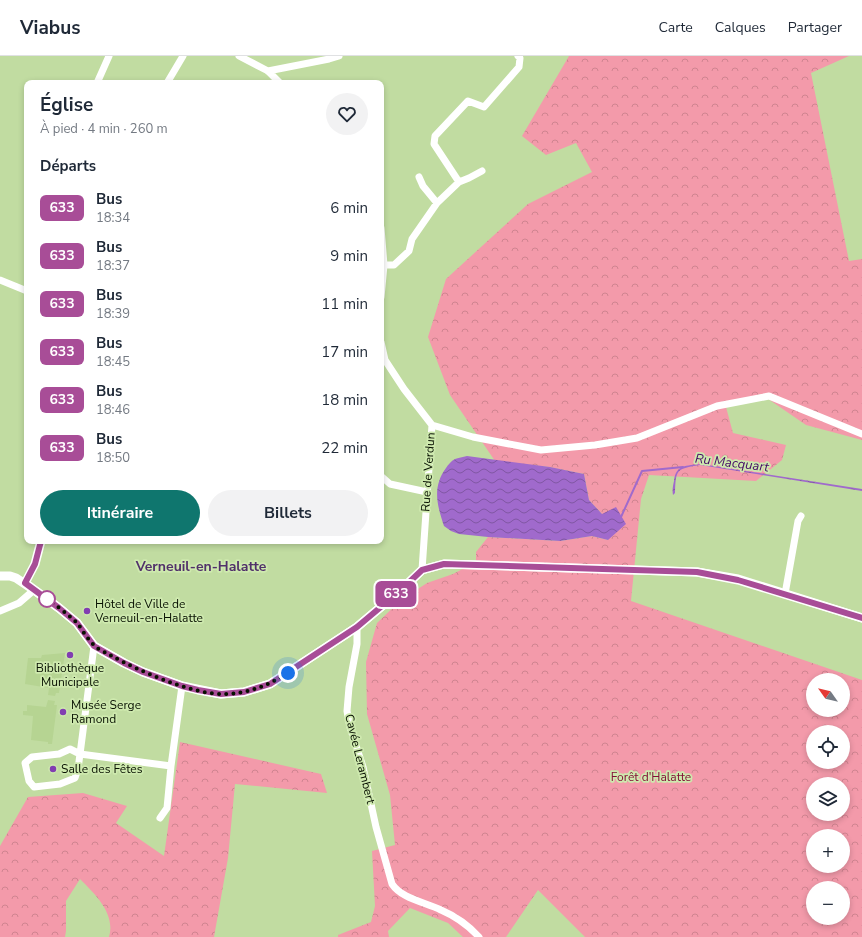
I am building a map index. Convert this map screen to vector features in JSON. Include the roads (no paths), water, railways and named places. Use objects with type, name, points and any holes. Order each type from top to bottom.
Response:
[{"type":"street","points":[[98,80],[109,56]]},
{"type":"street","points":[[169,80],[183,56]]},
{"type":"street","points":[[239,56],[268,71],[277,80]]},
{"type":"street","points":[[268,71],[339,56]]},
{"type":"street","points":[[459,182],[434,144],[435,136],[468,101],[484,107],[519,67],[520,58],[518,56]]},
{"type":"street","points":[[384,265],[394,264],[409,251],[412,239],[437,203],[459,182],[482,171]]},
{"type":"street","points":[[419,177],[423,186],[437,203]]},
{"type":"street","points":[[0,280],[24,290]]},
{"type":"street","name":"Rue de Verdun","points":[[384,360],[404,390],[432,425],[422,570]]},
{"type":"street","points":[[432,425],[473,437],[541,450],[595,445],[637,438],[717,406],[769,396],[862,434]]},
{"type":"street","points":[[384,479],[390,484],[427,492]]},
{"type":"street","points":[[785,594],[798,521],[801,516]]},
{"type":"street","points":[[25,583],[35,564],[40,544]]},
{"type":"street","points":[[0,576],[10,576],[25,583],[77,623],[94,646],[124,663],[143,672],[182,686],[221,694],[244,692],[270,684],[357,627],[422,570],[444,564],[697,572],[738,580],[862,618]]},
{"type":"street","points":[[0,611],[19,603],[34,590]]},
{"type":"street","name":"Cavée Lerambert","points":[[357,627],[357,644],[348,691],[347,711],[350,727],[363,767],[389,877],[395,889],[410,897],[443,910],[465,924],[479,937]]},
{"type":"street","points":[[94,646],[80,754],[78,769],[75,778],[60,784],[34,787],[29,782],[25,763],[32,757],[59,754],[70,749],[80,754],[171,766]]},
{"type":"street","points":[[160,818],[167,808],[182,686]]},
{"type":"water","points":[[467,456],[550,467],[584,474],[589,500],[602,514],[616,507],[626,524],[608,540],[592,536],[560,541],[488,537],[459,534],[451,531],[444,526],[439,511],[437,489],[442,475],[451,462],[455,459]]},
{"type":"water","points":[[701,464],[862,489],[862,491],[700,465],[682,469],[679,472],[676,479],[675,493],[673,495],[673,486],[677,471],[686,466]]},
{"type":"waterway","name":"Ru Macquart","points":[[621,517],[642,471],[683,467]]},
{"type":"place","name":"Hôtel de Ville de Verneuil-en-Halatte","points":[[87,611]]},
{"type":"place","name":"Bibliothèque Municipale","points":[[70,655]]},
{"type":"place","name":"Musée Serge Ramond","points":[[63,712]]},
{"type":"place","name":"Salle des Fêtes","points":[[53,769]]},
{"type":"district","name":"Verneuil-en-Halatte","points":[[201,566]]},
{"type":"park label","name":"Forêt d'Halatte","points":[[651,777]]}]
